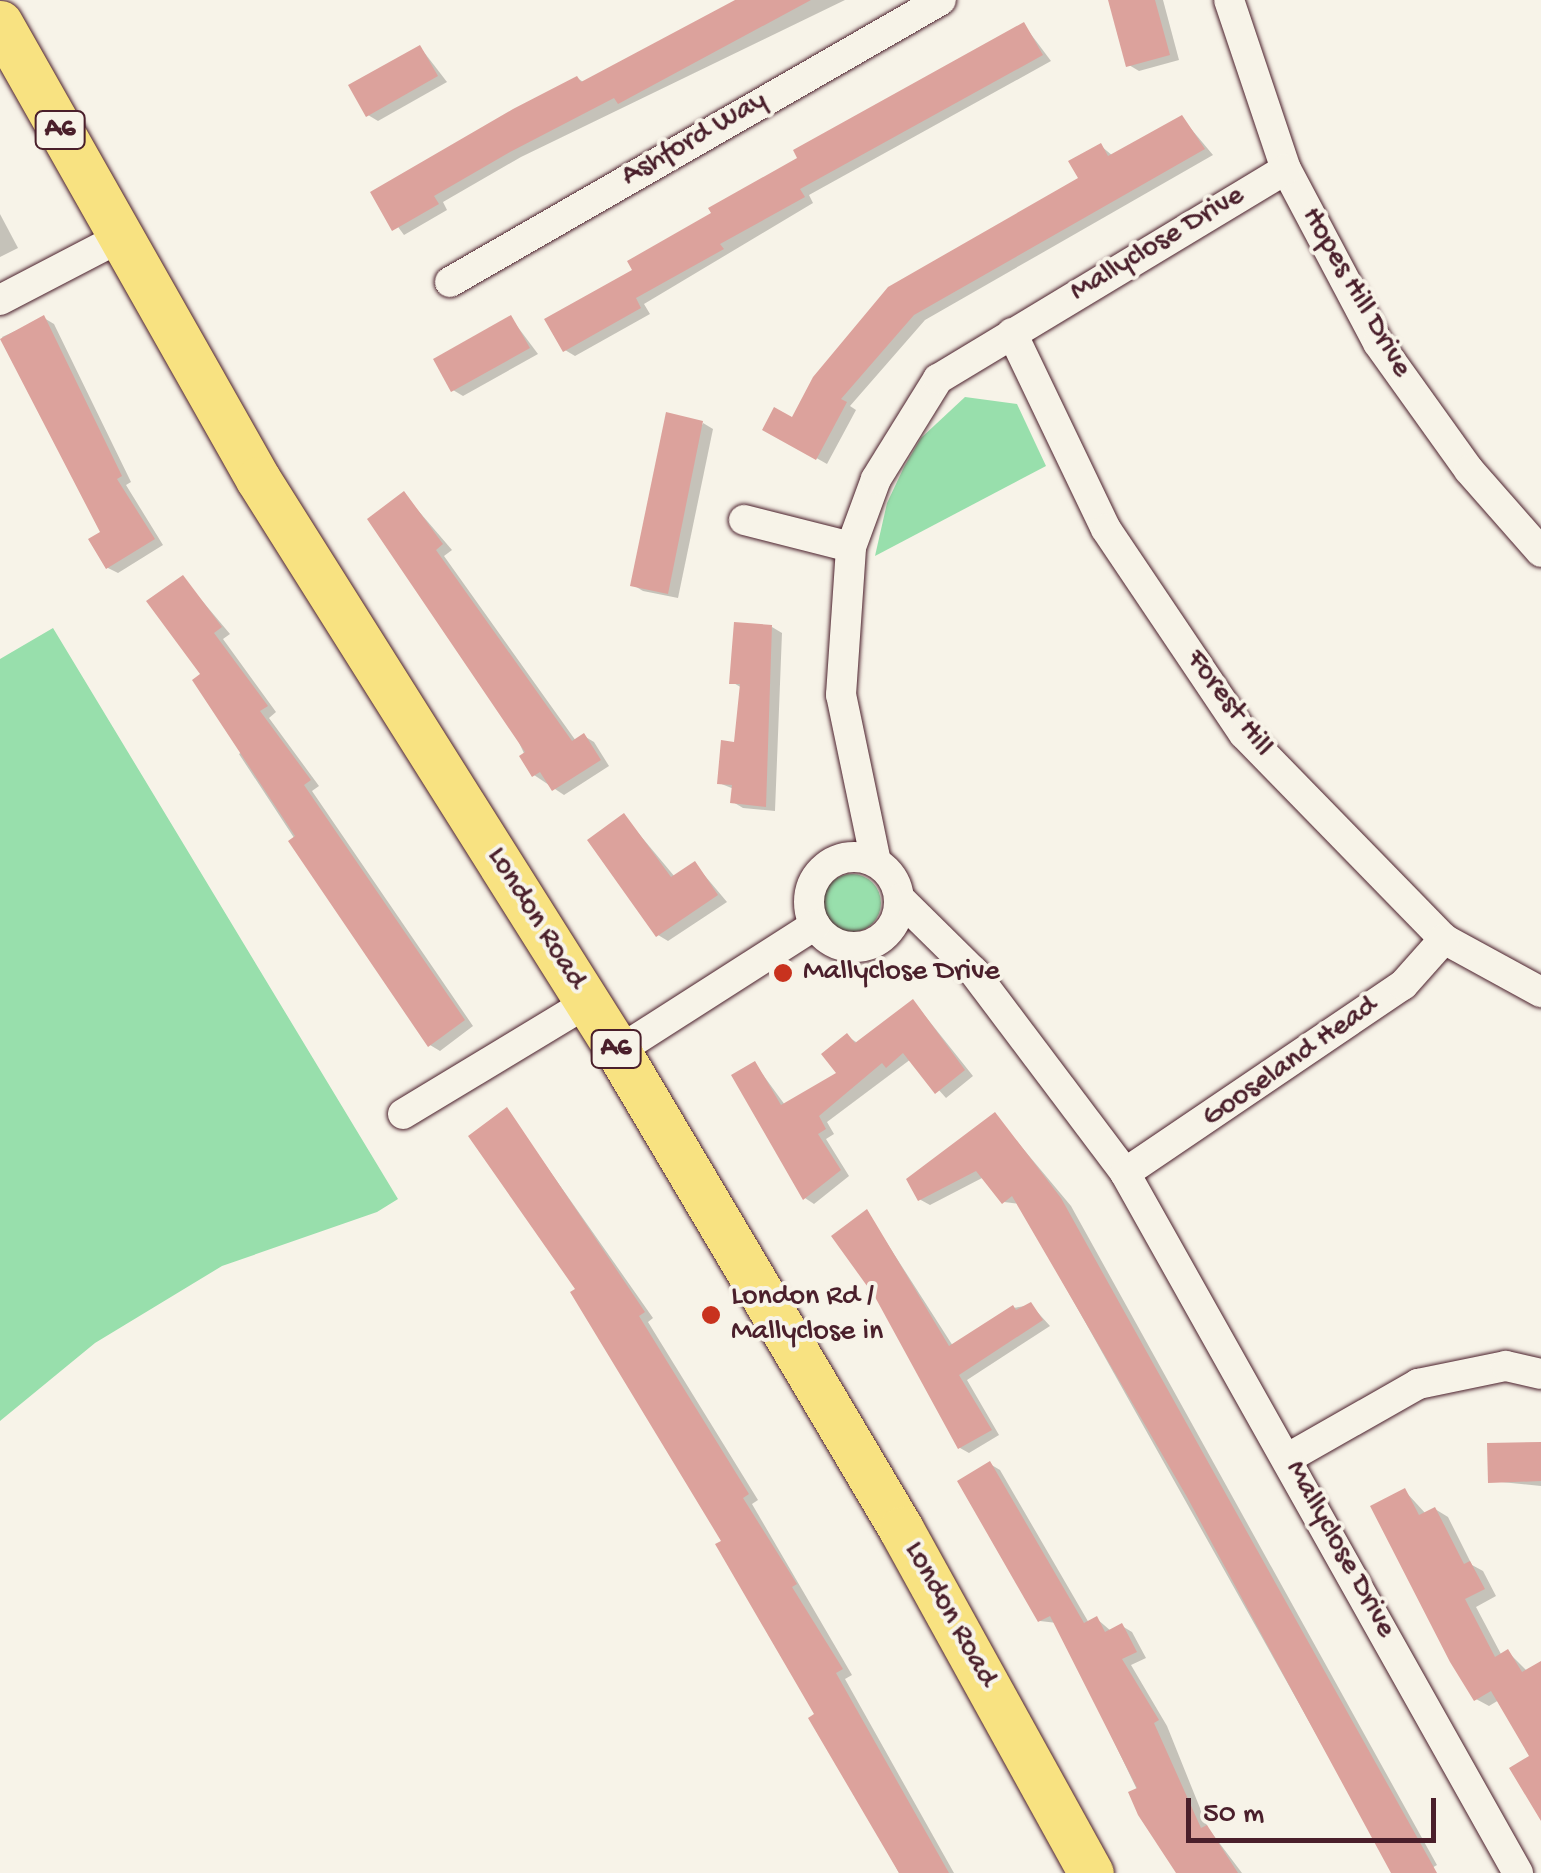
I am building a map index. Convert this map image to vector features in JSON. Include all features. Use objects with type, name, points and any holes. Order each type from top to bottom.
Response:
[{"type":"main road","name":"London Road","points":[[0,22],[258,479],[618,1051],[901,1529],[1092,1873]]},
{"type":"street","name":"Ashford Way","points":[[450,282],[941,0]]},
{"type":"street","name":"Hopes Hill Drive","points":[[1229,0],[1286,169],[1378,343],[1469,470],[1541,552]]},
{"type":"street","name":"Mallyclose Drive","points":[[1286,169],[938,379],[876,479],[851,547],[840,695],[876,862],[888,871],[900,898],[974,971],[1125,1173],[1518,1873]]},
{"type":"street","points":[[0,300],[121,237]]},
{"type":"street","name":"Forest Hill","points":[[1012,333],[1106,529],[1244,734],[1444,939],[1541,992]]},
{"type":"street","points":[[744,520],[851,547]]},
{"type":"street","points":[[876,862],[850,856],[825,866],[810,888],[815,925],[836,944],[862,946],[886,935],[900,898]]},
{"type":"street","points":[[618,1051],[815,925]]},
{"type":"street","name":"Gooseland Head","points":[[1125,1173],[1403,984],[1444,939]]},
{"type":"street","points":[[404,1114],[588,1003]]},
{"type":"street","points":[[1288,1458],[1418,1384],[1506,1366],[1541,1374]]},
{"type":"green space","points":[[965,397],[1017,404],[1046,466],[875,556],[887,503],[904,467],[921,438]]},
{"type":"green space","points":[[53,628],[398,1199],[377,1212],[222,1266],[95,1343],[0,1421],[0,659]]},
{"type":"green space","points":[[852,874],[873,882],[881,903],[873,924],[852,932],[831,924],[823,903],[831,882]]},
{"type":"building","points":[[735,0],[811,0],[618,104],[614,98],[510,152],[434,196],[439,204],[392,231],[370,192],[513,109],[577,76],[581,82]]},
{"type":"building","points":[[1108,0],[1155,0],[1170,55],[1126,67]]},
{"type":"building","points":[[1024,22],[1043,55],[800,189],[805,197],[720,244],[724,249],[636,298],[641,308],[563,352],[544,319],[632,270],[627,261],[711,213],[708,208],[797,158],[793,150]]},
{"type":"building","points":[[420,45],[438,76],[366,117],[348,85]]},
{"type":"building","points":[[1182,115],[1205,149],[914,315],[841,399],[847,402],[816,460],[762,430],[774,407],[792,417],[813,377],[888,287],[1078,178],[1068,161],[1101,143],[1108,156]]},
{"type":"building","points":[[44,315],[122,476],[117,479],[155,539],[106,569],[88,539],[100,532],[0,339]]},
{"type":"building","points":[[511,315],[530,348],[451,392],[433,359]]},
{"type":"building","points":[[666,412],[703,421],[668,594],[630,586]]},
{"type":"building","points":[[404,491],[443,544],[436,550],[572,741],[584,733],[601,760],[552,791],[540,772],[532,777],[519,756],[525,752],[367,519]]},
{"type":"building","points":[[183,575],[222,627],[214,633],[268,706],[260,711],[311,780],[304,785],[465,1020],[428,1047],[288,841],[295,836],[192,680],[200,674],[146,601]]},
{"type":"building","points":[[734,622],[772,625],[766,807],[730,803],[732,785],[717,784],[721,740],[734,742],[740,684],[729,684]]},
{"type":"building","points":[[624,813],[671,877],[695,861],[718,895],[656,937],[587,840]]},
{"type":"building","points":[[913,999],[965,1070],[935,1094],[903,1053],[886,1068],[882,1063],[819,1116],[826,1129],[818,1134],[841,1170],[803,1200],[731,1075],[755,1061],[781,1105],[836,1073],[821,1054],[847,1033],[855,1043]]},
{"type":"building","points":[[507,1107],[645,1312],[639,1316],[749,1494],[743,1498],[797,1584],[792,1587],[843,1669],[836,1673],[949,1873],[899,1873],[808,1718],[814,1714],[715,1544],[721,1541],[570,1292],[575,1289],[468,1136]]},
{"type":"building","points":[[995,1112],[1061,1198],[1437,1873],[1391,1873],[1187,1497],[1012,1196],[1002,1204],[976,1171],[918,1201],[906,1179]]},
{"type":"building","points":[[867,1209],[949,1346],[1013,1305],[1016,1310],[1031,1302],[1043,1320],[959,1375],[992,1430],[958,1449],[875,1297],[831,1236]]},
{"type":"building","points":[[1541,1442],[1541,1481],[1488,1483],[1487,1443]]},
{"type":"building","points":[[990,1461],[1084,1623],[1097,1616],[1105,1632],[1122,1623],[1137,1652],[1122,1659],[1159,1720],[1154,1723],[1201,1828],[1207,1825],[1238,1873],[1176,1873],[1138,1815],[1128,1792],[1137,1788],[1050,1616],[1038,1622],[957,1481]]},
{"type":"building","points":[[1405,1488],[1419,1515],[1435,1507],[1464,1564],[1470,1561],[1485,1589],[1465,1599],[1495,1657],[1508,1649],[1522,1672],[1541,1661],[1541,1821],[1509,1768],[1529,1756],[1491,1691],[1474,1701],[1370,1506]]},
{"type":"place","name":"Mallyclose Drive","points":[[783,973]]},
{"type":"place","name":"London Rd / Mallyclose in","points":[[711,1315]]}]
